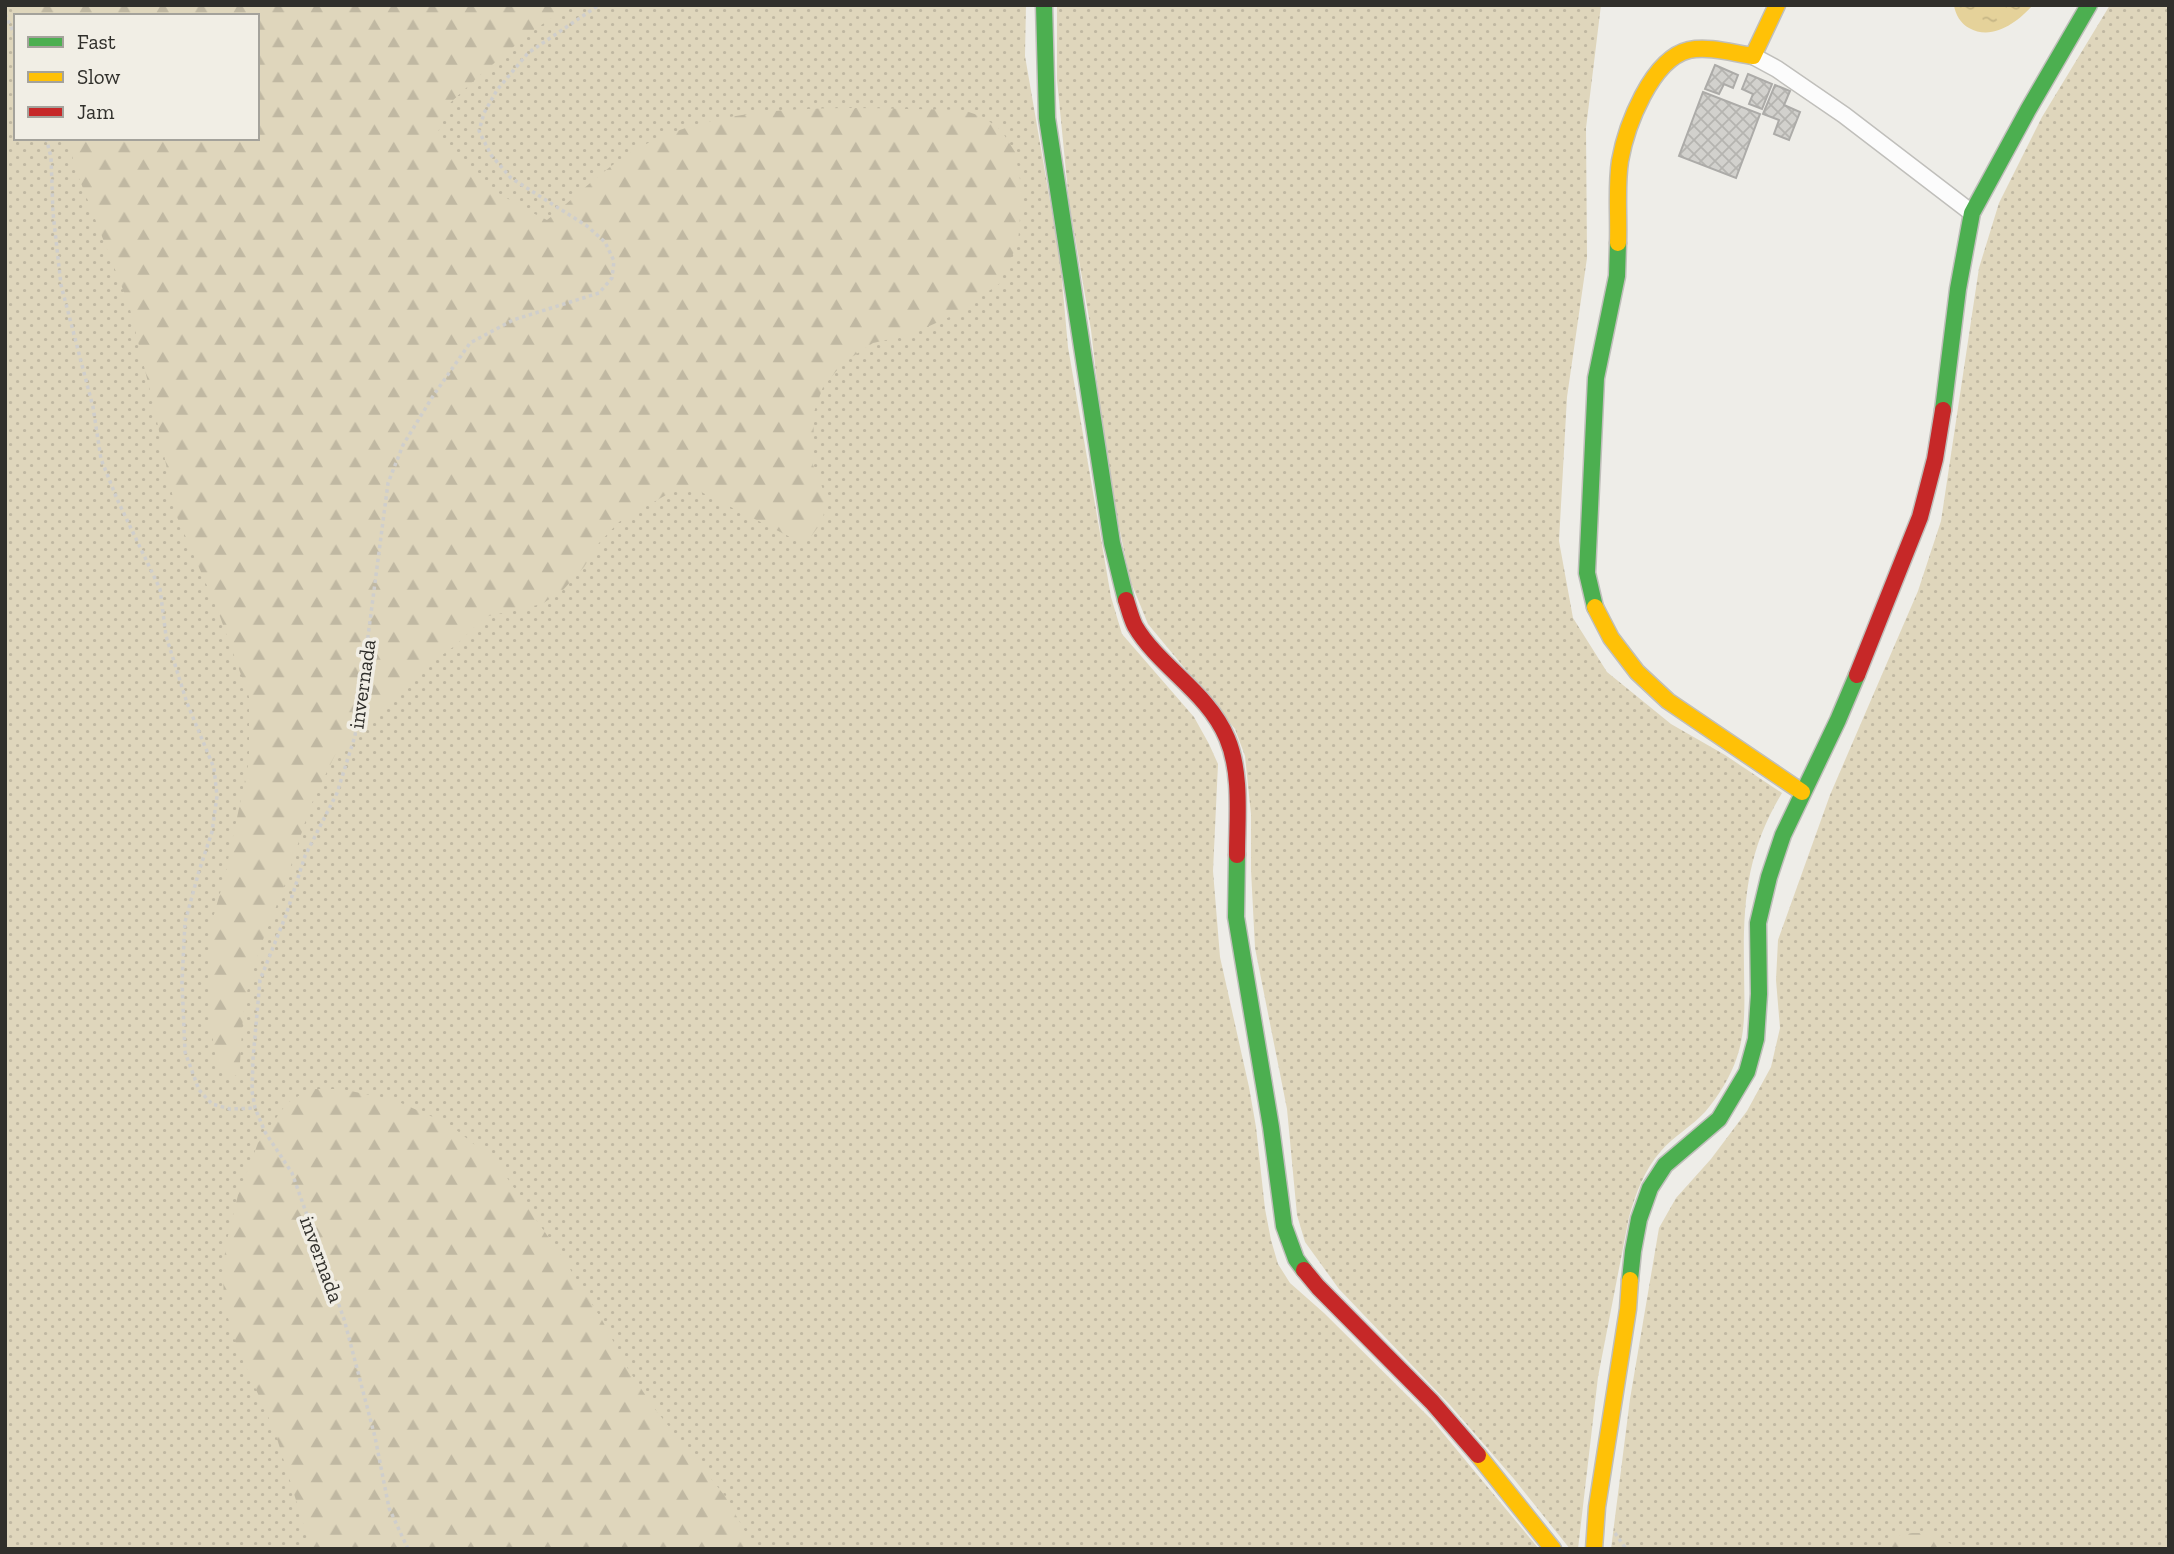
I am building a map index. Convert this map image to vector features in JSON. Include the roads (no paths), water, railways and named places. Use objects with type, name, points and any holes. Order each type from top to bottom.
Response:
[{"type":"street","points":[[1044,5],[1047,118],[1112,542],[1122,589],[1135,625],[1157,654],[1213,714],[1227,738],[1234,766],[1237,800],[1236,917],[1260,1070],[1272,1127],[1284,1226],[1296,1259],[1318,1287],[1432,1402],[1553,1549]]},
{"type":"street","points":[[1753,56],[1777,5]]},
{"type":"street","points":[[1594,1549],[1597,1507],[1628,1309],[1639,1219],[1650,1188],[1665,1165],[1719,1119],[1746,1072],[1756,1039],[1758,923],[1769,877],[1783,835],[1838,720],[1920,517],[1935,459],[1958,289],[1972,213],[2089,5]]},
{"type":"street","points":[[1802,792],[1668,701],[1637,672],[1611,638],[1594,605],[1587,573],[1596,378],[1614,299],[1618,256],[1620,162],[1630,124],[1653,79],[1669,60],[1685,51],[1703,48],[1753,56],[1777,69],[1853,122],[1972,213]]},
{"type":"water","points":[[1954,5],[2033,5],[2012,24],[1986,32],[1963,24]]}]
